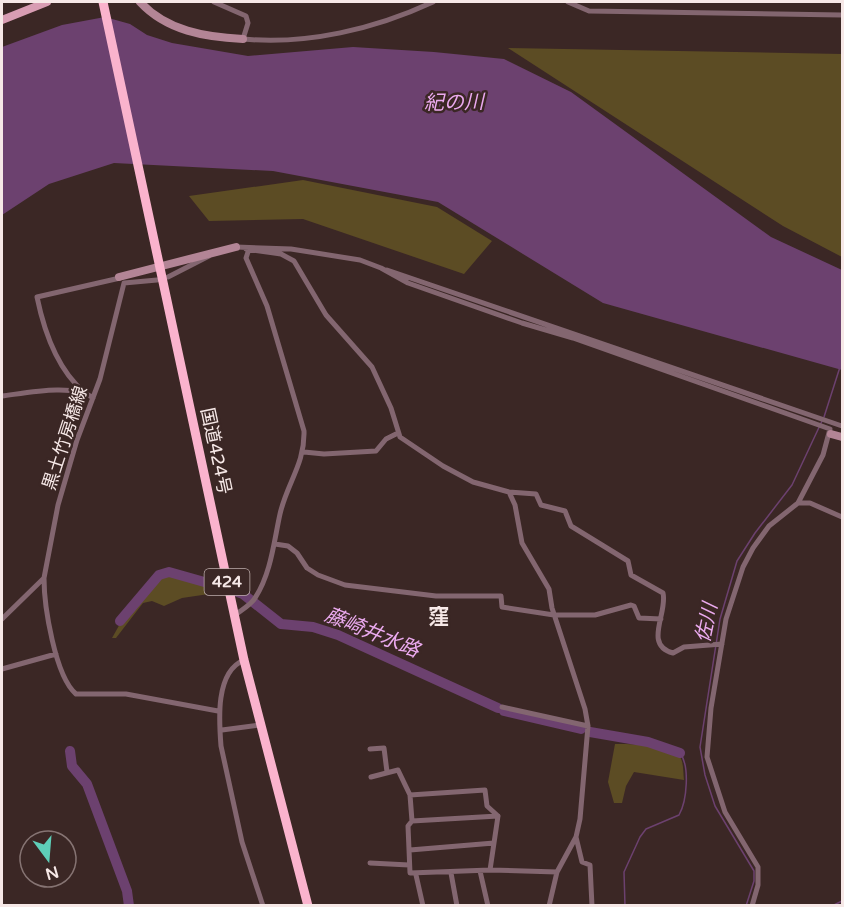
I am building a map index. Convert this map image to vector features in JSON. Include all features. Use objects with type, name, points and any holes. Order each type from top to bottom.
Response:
[{"type":"highway","name":"国道424号","points":[[103,3],[234,616],[308,906]]},
{"type":"main road","points":[[2,20],[47,2]]},
{"type":"street","points":[[140,2],[185,31],[208,37],[285,40],[324,35],[405,15],[433,2]]},
{"type":"street","points":[[214,2],[246,16],[248,23],[243,39]]},
{"type":"street","points":[[568,2],[589,10],[843,15]]},
{"type":"street","points":[[236,247],[288,256],[294,261],[326,315],[372,367],[391,408],[398,433],[419,451],[473,482],[509,492],[536,494],[537,501],[541,505],[565,511],[571,526],[628,561],[632,575],[663,593],[657,636],[661,647],[670,653],[684,647],[721,644]]},
{"type":"street","points":[[93,398],[84,392],[57,357],[44,324],[37,297],[122,280],[160,265],[236,247],[291,249],[360,260],[381,268],[408,284],[817,420],[843,437]]},
{"type":"street","points":[[234,616],[253,601],[275,544],[280,513],[304,452],[304,431],[267,306],[246,258],[249,249]]},
{"type":"street","points":[[168,277],[196,265],[212,252]]},
{"type":"street","points":[[122,280],[157,280]]},
{"type":"street","name":"黒土竹房橋線","points":[[122,280],[93,398],[77,440],[58,505],[45,578],[56,654],[68,685],[76,694],[126,694],[218,711]]},
{"type":"street","points":[[2,396],[49,390],[84,392]]},
{"type":"street","points":[[829,427],[843,426]]},
{"type":"street","points":[[752,906],[758,885],[758,867],[724,812],[707,757],[711,708],[721,644],[726,619],[743,567],[769,526],[798,503],[829,427]]},
{"type":"street","points":[[304,452],[324,454],[376,451],[386,439],[398,433]]},
{"type":"street","points":[[509,492],[515,505],[522,543],[544,578],[585,709],[588,726],[583,806],[576,837],[557,872],[549,906]]},
{"type":"street","points":[[798,503],[810,503],[843,517]]},
{"type":"street","points":[[275,544],[288,546],[297,553],[307,567],[318,575],[345,585],[436,596],[501,596],[502,607],[554,615],[595,615],[631,605],[634,606],[639,618],[661,619]]},
{"type":"street","points":[[2,619],[45,578]]},
{"type":"street","points":[[2,669],[56,654]]},
{"type":"street","points":[[244,660],[235,664],[226,676],[218,711],[222,730],[220,746],[233,804],[263,906]]},
{"type":"street","points":[[502,707],[588,726]]},
{"type":"street","points":[[222,730],[260,725]]},
{"type":"street","points":[[370,749],[384,748],[387,772]]},
{"type":"street","points":[[371,777],[398,770],[406,792],[410,795],[412,821],[408,826],[410,873],[416,875],[490,870],[557,872]]},
{"type":"street","points":[[410,795],[485,790],[487,806],[498,816]]},
{"type":"street","points":[[412,821],[498,816]]},
{"type":"street","points":[[490,870],[498,816]]},
{"type":"street","points":[[576,837],[582,862],[590,865],[592,906]]},
{"type":"street","points":[[410,850],[494,843]]},
{"type":"street","points":[[370,863],[409,865]]},
{"type":"street","points":[[480,871],[488,906]]},
{"type":"street","points":[[451,873],[457,906]]},
{"type":"street","points":[[416,875],[423,906]]},
{"type":"shaded area","points":[[508,48],[842,54],[842,257],[783,226]]},
{"type":"shaded area","points":[[303,180],[437,207],[492,241],[464,274],[303,219],[209,221],[189,196]]},
{"type":"shaded area","points":[[168,575],[214,587],[209,594],[182,598],[164,606],[152,601],[143,603],[116,638],[112,638],[121,622],[159,579]]},
{"type":"shaded area","points":[[615,744],[668,749],[680,757],[684,780],[634,772],[626,786],[622,803],[614,803],[608,782]]},
{"type":"water","name":"紀の川","points":[[105,17],[130,24],[147,35],[172,43],[248,56],[353,47],[504,59],[571,92],[771,237],[842,270],[842,370],[603,303],[438,202],[273,171],[114,163],[49,184],[2,215],[2,47],[62,25]]},
{"type":"waterway","name":"佐川","points":[[824,417],[840,367]]},
{"type":"waterway","name":"佐川","points":[[746,906],[754,881],[754,871],[715,806],[705,775],[700,747],[720,619],[737,561],[755,533],[792,485],[822,421]]},
{"type":"waterway","name":"藤崎井水路","points":[[120,621],[159,575],[169,572],[222,587]]},
{"type":"waterway","name":"藤崎井水路","points":[[235,591],[243,594],[281,624],[313,627],[338,635],[498,708]]},
{"type":"waterway","name":"藤崎井水路","points":[[504,711],[581,729]]},
{"type":"waterway","name":"藤崎井水路","points":[[590,732],[648,742],[680,753]]},
{"type":"waterway","name":"藤崎井水路","points":[[70,751],[72,766],[87,784],[127,891],[129,906]]},
{"type":"waterway","points":[[625,906],[624,872],[640,837],[646,829],[679,815],[682,809],[686,775],[680,753]]},
{"type":"waterway","points":[[832,906],[842,901]]},
{"type":"district","name":"窪","points":[[439,617]]}]
